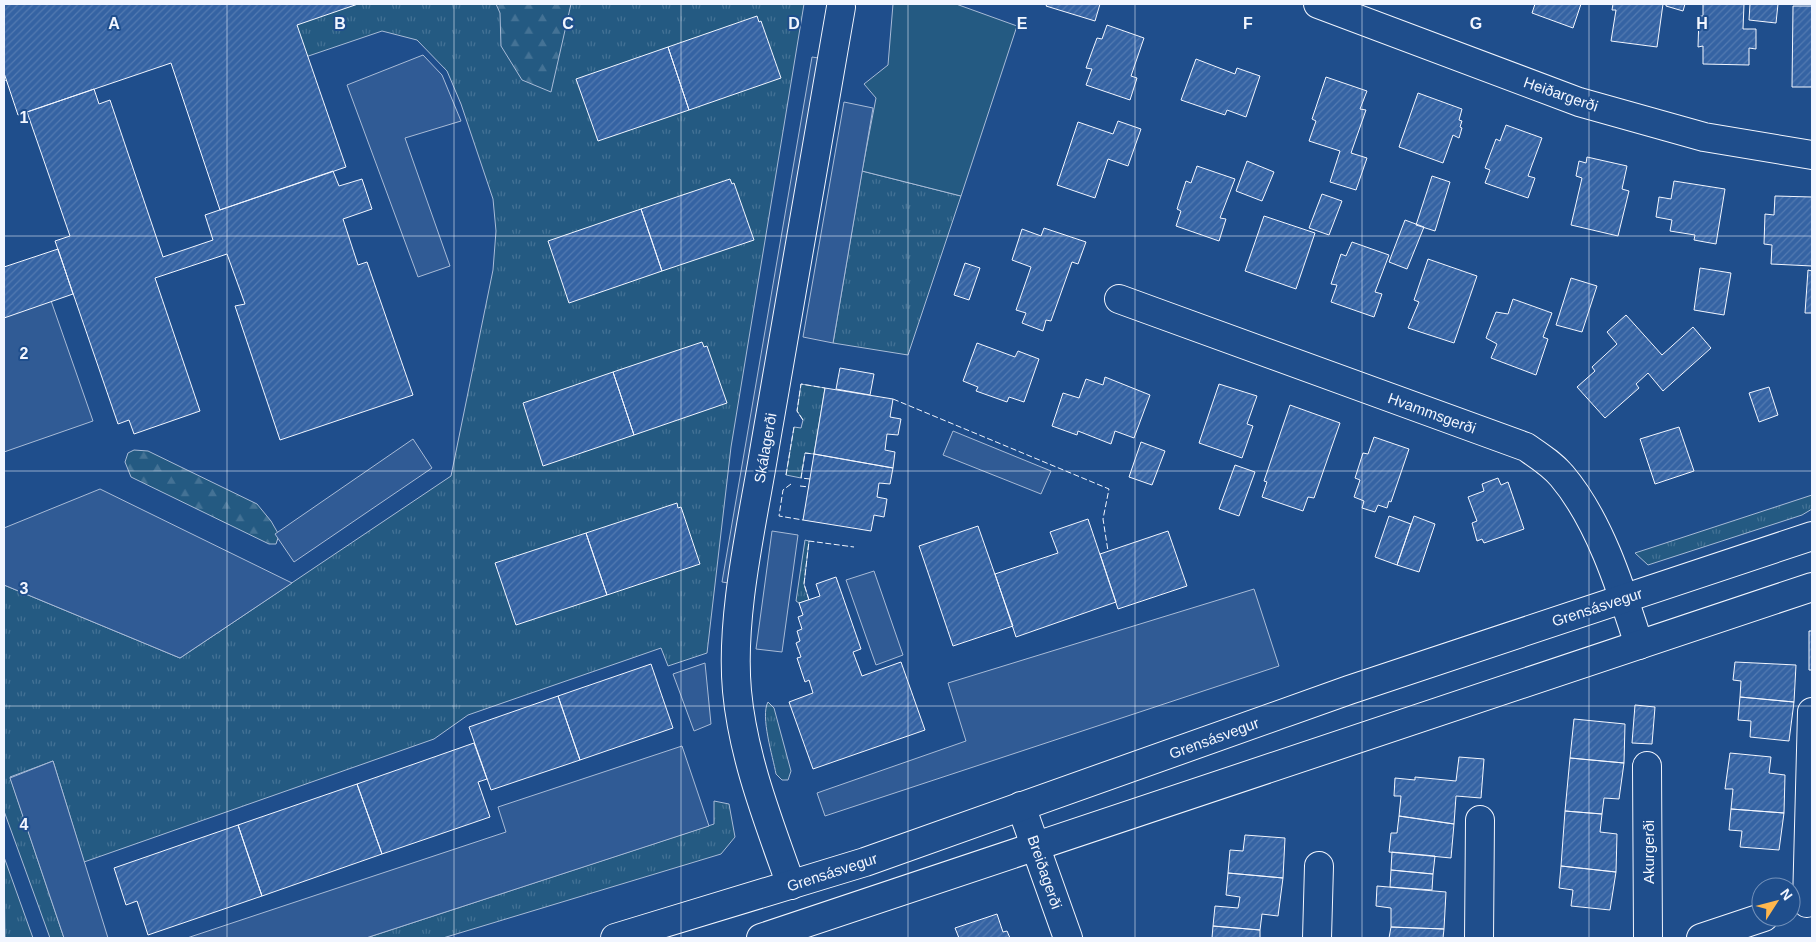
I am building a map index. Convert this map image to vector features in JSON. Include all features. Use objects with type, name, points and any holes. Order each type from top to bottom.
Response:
[{"type":"street","name":"Heiðargerði","points":[[1318,4],[1579,102],[1704,137],[1812,155]]},
{"type":"street","name":"Skálagerði","points":[[791,885],[752,766],[745,738],[737,691],[735,653],[752,523],[842,7]]},
{"type":"street","name":"Hvammsgerði","points":[[1119,299],[1526,447],[1561,474],[1575,494],[1604,549],[1624,598],[1640,645]]},
{"type":"street","name":"Grensásvegur","points":[[615,938],[865,862],[1349,690],[1812,536]]},
{"type":"street","points":[[761,938],[1812,587]]},
{"type":"street","points":[[1803,904],[1812,712]]},
{"type":"street","name":"Akurgerði","points":[[1648,766],[1648,938]]},
{"type":"street","name":"Breiðagerði","points":[[1021,806],[1068,938]]},
{"type":"street","points":[[1479,938],[1480,820]]},
{"type":"street","points":[[1317,938],[1319,866]]},
{"type":"street","points":[[1701,938],[1726,934],[1751,923]]},
{"type":"green space","points":[[4,4],[804,4],[731,447],[707,653],[668,666],[661,648],[468,715],[434,739],[84,862],[53,761],[10,777],[64,938],[50,938],[4,811],[4,585],[180,658],[451,476],[493,270],[496,231],[493,199],[461,104],[447,71],[417,40],[382,31],[229,83],[184,19],[4,81]]},
{"type":"green space","points":[[496,4],[571,4],[551,92],[522,80],[501,46],[500,13]]},
{"type":"green space","points":[[893,4],[956,4],[1017,26],[961,196],[862,171],[876,98],[864,84],[888,65]]},
{"type":"green space","points":[[862,171],[961,196],[908,355],[833,343]]},
{"type":"green space","points":[[801,384],[825,388],[814,454],[805,453],[801,478],[786,475],[794,427],[801,428],[803,420],[797,411]]},
{"type":"green space","points":[[134,450],[148,451],[257,504],[271,521],[279,535],[276,544],[269,544],[131,477],[125,462],[128,453]]},
{"type":"green space","points":[[1812,495],[1812,509],[1802,515],[1648,565],[1635,553]]},
{"type":"green space","points":[[805,540],[809,541],[804,584],[809,600],[799,603],[796,601]]},
{"type":"green space","points":[[768,702],[774,708],[791,771],[788,780],[782,780],[776,774],[765,717]]},
{"type":"green space","points":[[714,801],[729,804],[735,837],[721,854],[443,938],[366,938],[714,824]]},
{"type":"green space","points":[[4,857],[33,938],[5,938]]},
{"type":"shaded area","points":[[423,55],[442,75],[461,121],[405,138],[450,266],[418,277],[347,85]]},
{"type":"shaded area","points":[[812,57],[825,59],[735,584],[722,582]]},
{"type":"shaded area","points":[[844,102],[873,108],[833,343],[803,337]]},
{"type":"shaded area","points":[[41,272],[93,421],[4,452],[4,285]]},
{"type":"shaded area","points":[[953,431],[1051,471],[1041,494],[943,455]]},
{"type":"shaded area","points":[[413,439],[432,468],[294,562],[275,534]]},
{"type":"shaded area","points":[[100,489],[292,583],[180,658],[4,585],[4,528]]},
{"type":"shaded area","points":[[772,531],[798,535],[782,652],[756,649]]},
{"type":"shaded area","points":[[874,571],[903,655],[876,665],[846,580]]},
{"type":"shaded area","points":[[1254,589],[1279,666],[825,816],[817,793],[966,741],[948,683]]},
{"type":"shaded area","points":[[705,663],[711,724],[694,731],[673,674]]},
{"type":"shaded area","points":[[682,746],[709,826],[366,938],[187,938],[506,832],[498,807]]},
{"type":"shaded area","points":[[53,761],[108,938],[64,938],[10,778]]},
{"type":"building","points":[[4,4],[358,4],[297,25],[346,167],[220,210],[171,63],[18,115],[4,73]]},
{"type":"building","points":[[1047,4],[1100,4],[1095,21],[1046,6]]},
{"type":"building","points":[[1535,4],[1581,4],[1573,28],[1532,13]]},
{"type":"building","points":[[1613,4],[1663,4],[1657,47],[1611,41],[1616,10],[1612,10]]},
{"type":"building","points":[[1666,4],[1685,4],[1683,11],[1666,6]]},
{"type":"building","points":[[1703,4],[1744,4],[1743,29],[1756,29],[1756,49],[1749,48],[1749,65],[1703,64],[1703,46],[1698,47],[1699,16],[1703,16]]},
{"type":"building","points":[[1750,4],[1778,4],[1776,23],[1749,20]]},
{"type":"building","points":[[1793,6],[1812,6],[1812,87],[1792,87]]},
{"type":"building","points":[[757,16],[759,22],[761,21],[781,78],[689,110],[668,47]]},
{"type":"building","points":[[1107,25],[1144,38],[1131,76],[1137,78],[1130,100],[1086,85],[1092,69],[1086,68],[1097,38],[1102,39]]},
{"type":"building","points":[[668,47],[689,110],[598,141],[576,79]]},
{"type":"building","points":[[1196,59],[1235,74],[1237,68],[1260,76],[1246,117],[1227,110],[1225,115],[1181,100]]},
{"type":"building","points":[[1326,77],[1367,91],[1360,109],[1366,110],[1351,153],[1367,158],[1356,190],[1330,182],[1340,151],[1309,141],[1316,121],[1312,119]]},
{"type":"building","points":[[94,89],[99,104],[110,100],[163,257],[213,240],[205,215],[333,171],[339,186],[362,179],[372,209],[343,219],[358,265],[367,262],[413,395],[280,440],[235,306],[245,304],[227,254],[155,278],[200,411],[134,434],[129,420],[118,424],[55,241],[70,236],[27,112]]},
{"type":"building","points":[[1418,93],[1462,109],[1459,120],[1462,121],[1460,127],[1462,128],[1459,138],[1453,135],[1443,163],[1399,147]]},
{"type":"building","points":[[1118,121],[1141,129],[1128,166],[1108,159],[1095,198],[1057,185],[1078,122],[1113,134]]},
{"type":"building","points":[[1506,125],[1542,138],[1528,176],[1535,178],[1528,198],[1485,183],[1490,170],[1485,168],[1496,139],[1500,141]]},
{"type":"building","points":[[1587,157],[1627,166],[1622,189],[1629,191],[1618,236],[1571,225],[1582,178],[1576,176],[1579,161],[1586,163]]},
{"type":"building","points":[[1247,161],[1274,172],[1262,201],[1236,191]]},
{"type":"building","points":[[1197,166],[1235,179],[1220,218],[1226,219],[1219,241],[1176,226],[1181,211],[1177,209],[1186,181],[1191,183]]},
{"type":"building","points":[[1432,176],[1450,182],[1435,231],[1416,225]]},
{"type":"building","points":[[730,179],[732,184],[734,183],[754,240],[662,271],[641,209]]},
{"type":"building","points":[[1674,181],[1725,189],[1716,244],[1694,240],[1695,235],[1670,231],[1672,220],[1656,217],[1659,197],[1671,199]]},
{"type":"building","points":[[1322,194],[1342,201],[1329,235],[1309,228]]},
{"type":"building","points":[[1775,196],[1812,197],[1812,266],[1771,264],[1772,245],[1764,244],[1765,214],[1774,215]]},
{"type":"building","points":[[641,209],[662,271],[569,303],[548,241]]},
{"type":"building","points":[[1264,216],[1315,233],[1296,289],[1245,271]]},
{"type":"building","points":[[1405,220],[1424,227],[1407,269],[1389,262]]},
{"type":"building","points":[[1044,228],[1086,242],[1078,264],[1072,262],[1051,321],[1046,320],[1043,331],[1022,323],[1026,313],[1016,310],[1031,267],[1012,260],[1022,229],[1041,236]]},
{"type":"building","points":[[1352,242],[1389,255],[1375,292],[1382,294],[1374,317],[1331,302],[1337,285],[1331,284],[1341,254],[1346,256]]},
{"type":"building","points":[[58,249],[73,294],[4,318],[4,267]]},
{"type":"building","points":[[1428,259],[1477,276],[1454,343],[1408,328],[1419,302],[1414,300]]},
{"type":"building","points":[[965,263],[980,268],[969,300],[954,295]]},
{"type":"building","points":[[1700,268],[1731,273],[1724,315],[1694,310]]},
{"type":"building","points":[[1808,270],[1812,271],[1812,313],[1805,313]]},
{"type":"building","points":[[1571,278],[1597,286],[1582,332],[1556,325]]},
{"type":"building","points":[[1513,299],[1552,313],[1543,337],[1548,339],[1536,375],[1491,358],[1497,344],[1486,338],[1496,312],[1508,314]]},
{"type":"building","points":[[1626,315],[1662,355],[1693,327],[1711,348],[1663,391],[1648,373],[1636,384],[1639,388],[1605,418],[1577,387],[1595,371],[1592,367],[1617,344],[1607,332]]},
{"type":"building","points":[[702,342],[704,347],[707,346],[727,403],[634,435],[613,372]]},
{"type":"building","points":[[977,343],[1015,357],[1018,351],[1039,359],[1024,402],[1009,397],[1007,402],[976,391],[978,387],[963,381]]},
{"type":"building","points":[[840,368],[874,374],[870,395],[836,389]]},
{"type":"building","points":[[613,372],[634,435],[543,466],[523,403]]},
{"type":"building","points":[[1105,377],[1150,395],[1134,438],[1115,431],[1111,444],[1078,431],[1077,435],[1052,426],[1063,393],[1079,398],[1086,379],[1103,385]]},
{"type":"building","points":[[1219,384],[1257,396],[1247,424],[1253,426],[1242,458],[1199,443]]},
{"type":"building","points":[[1769,387],[1778,415],[1759,422],[1749,393]]},
{"type":"building","points":[[825,388],[893,399],[890,417],[901,419],[898,435],[887,434],[885,450],[895,452],[893,468],[814,454]]},
{"type":"building","points":[[1290,405],[1340,423],[1314,498],[1308,497],[1303,511],[1262,497],[1267,482],[1264,481]]},
{"type":"building","points":[[1679,427],[1694,471],[1655,484],[1640,439]]},
{"type":"building","points":[[1374,437],[1409,449],[1391,502],[1389,501],[1387,508],[1378,505],[1375,512],[1362,508],[1364,501],[1354,497],[1360,480],[1355,478],[1363,453],[1368,454]]},
{"type":"building","points":[[1141,442],[1165,451],[1152,485],[1129,477]]},
{"type":"building","points":[[814,454],[893,468],[890,484],[879,483],[877,497],[887,499],[884,517],[874,515],[871,531],[803,520]]},
{"type":"building","points":[[1235,465],[1255,472],[1239,516],[1219,509]]},
{"type":"building","points":[[1498,478],[1501,485],[1508,482],[1524,529],[1484,543],[1482,539],[1477,541],[1472,523],[1477,521],[1468,497],[1484,491],[1482,484]]},
{"type":"building","points":[[677,503],[678,508],[681,507],[700,564],[607,595],[586,533]]},
{"type":"building","points":[[1389,516],[1411,524],[1397,565],[1375,557]]},
{"type":"building","points":[[1414,516],[1435,524],[1419,572],[1397,565]]},
{"type":"building","points":[[1088,519],[1116,602],[1016,637],[995,574],[1058,553],[1050,532]]},
{"type":"building","points":[[978,526],[1013,626],[953,646],[919,546]]},
{"type":"building","points":[[1168,531],[1187,586],[1118,609],[1100,554]]},
{"type":"building","points":[[586,533],[607,595],[516,625],[495,563]]},
{"type":"building","points":[[836,577],[861,649],[853,652],[862,676],[901,662],[925,730],[813,769],[789,702],[813,693],[809,680],[805,682],[797,658],[801,657],[796,643],[800,641],[797,631],[802,629],[798,617],[803,615],[799,603],[820,596],[816,584]]},
{"type":"building","points":[[1809,631],[1812,631],[1812,670],[1809,670]]},
{"type":"building","points":[[1735,662],[1796,665],[1794,702],[1740,697],[1741,681],[1733,680]]},
{"type":"building","points":[[651,664],[673,728],[580,760],[558,696]]},
{"type":"building","points":[[558,696],[580,760],[491,790],[469,727]]},
{"type":"building","points":[[1740,697],[1794,702],[1789,741],[1750,737],[1751,721],[1738,720]]},
{"type":"building","points":[[1635,705],[1655,707],[1652,744],[1632,743]]},
{"type":"building","points":[[1574,719],[1625,724],[1624,763],[1570,758]]},
{"type":"building","points":[[474,743],[487,779],[478,782],[490,817],[382,854],[357,784]]},
{"type":"building","points":[[1730,753],[1771,757],[1769,773],[1785,775],[1784,813],[1731,809],[1733,789],[1725,789]]},
{"type":"building","points":[[1459,757],[1484,759],[1481,798],[1456,796],[1454,824],[1399,816],[1401,796],[1394,796],[1395,778],[1415,780],[1415,777],[1456,781]]},
{"type":"building","points":[[1570,758],[1624,763],[1619,799],[1604,798],[1602,814],[1565,811]]},
{"type":"building","points":[[357,784],[382,854],[262,896],[238,825]]},
{"type":"building","points":[[1731,809],[1784,813],[1779,850],[1740,847],[1742,831],[1729,830]]},
{"type":"building","points":[[1565,811],[1602,814],[1600,832],[1617,834],[1616,872],[1561,866]]},
{"type":"building","points":[[1399,816],[1454,824],[1451,858],[1389,852],[1391,833],[1397,833]]},
{"type":"building","points":[[238,825],[262,896],[148,935],[137,901],[126,905],[114,868]]},
{"type":"building","points":[[1245,835],[1285,838],[1283,878],[1228,873],[1230,850],[1243,851]]},
{"type":"building","points":[[1392,852],[1435,856],[1433,874],[1391,870]]},
{"type":"building","points":[[1561,866],[1616,872],[1610,910],[1571,906],[1573,890],[1559,888]]},
{"type":"building","points":[[1391,870],[1433,874],[1432,890],[1390,887]]},
{"type":"building","points":[[1228,873],[1283,878],[1278,916],[1262,914],[1260,930],[1213,926],[1215,906],[1238,908],[1240,897],[1226,895]]},
{"type":"building","points":[[1377,886],[1446,892],[1444,929],[1391,927],[1391,908],[1376,906]]},
{"type":"building","points":[[997,914],[1003,932],[1007,931],[1010,938],[959,938],[955,928]]},
{"type":"building","points":[[1213,926],[1260,930],[1260,938],[1212,938]]},
{"type":"building","points":[[1391,927],[1444,929],[1443,938],[1389,938]]},
{"type":"fence","points":[[803,420],[797,411],[801,384],[825,388]]},
{"type":"fence","points":[[893,399],[1109,489],[1103,519],[1108,551]]},
{"type":"fence","points":[[786,475],[794,427]]},
{"type":"fence","points":[[810,479],[801,478],[805,453],[814,454]]},
{"type":"fence","points":[[791,484],[783,490],[779,516],[803,520]]},
{"type":"fence","points":[[800,486],[809,487]]},
{"type":"fence","points":[[809,600],[804,584],[809,541],[854,547]]}]
